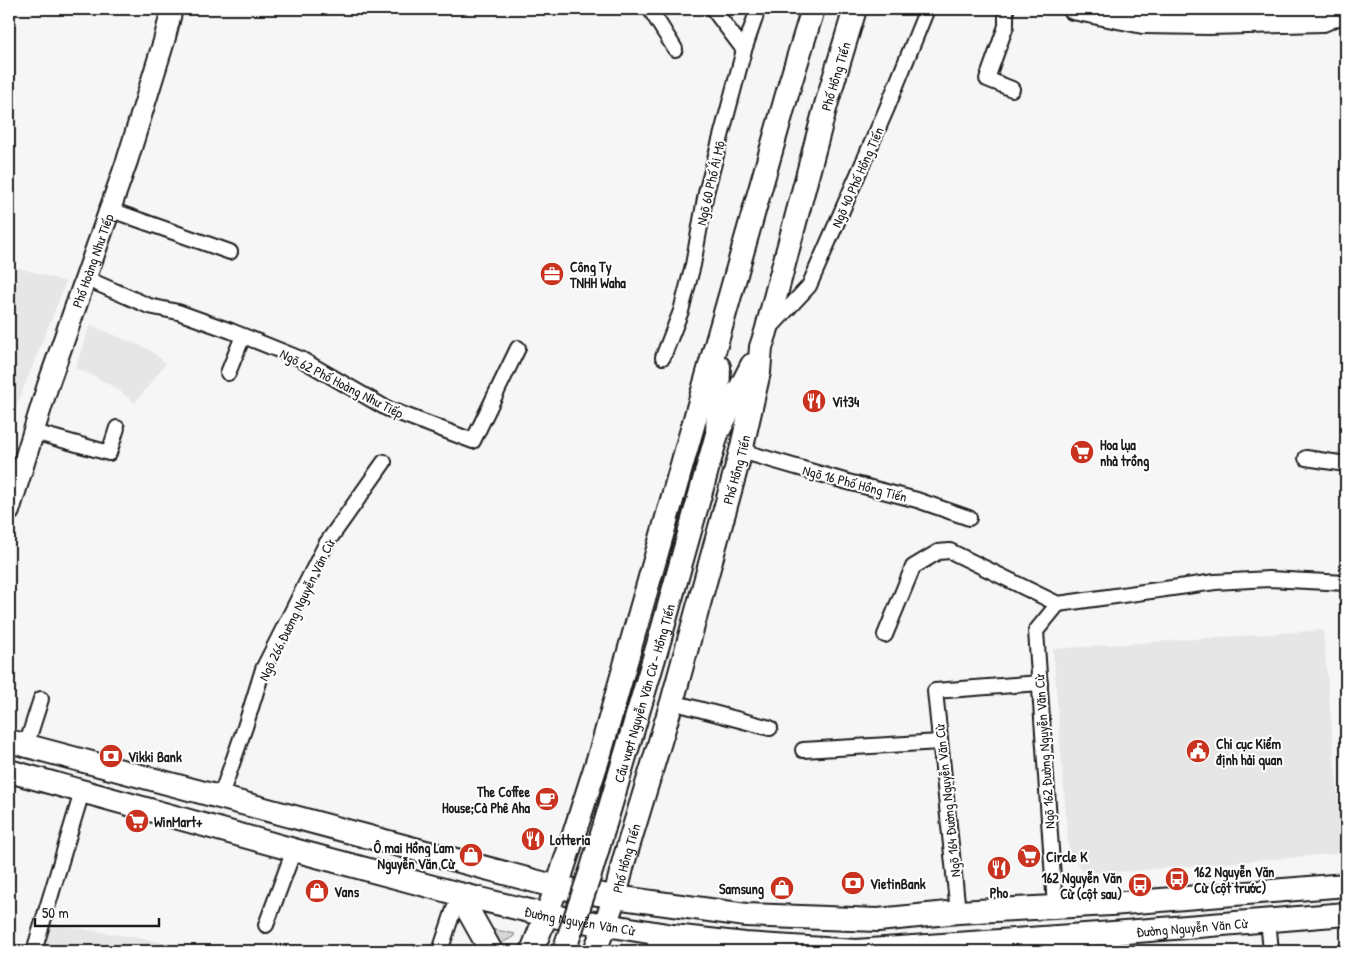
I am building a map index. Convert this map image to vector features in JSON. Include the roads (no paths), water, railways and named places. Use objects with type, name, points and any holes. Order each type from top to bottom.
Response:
[{"type":"main road","points":[[532,951],[557,887],[601,750],[787,94],[813,9]]},
{"type":"main road","name":"Phố Hồng Tiến","points":[[595,951],[615,897],[742,451],[764,340],[823,114],[855,9]]},
{"type":"main road","points":[[718,434],[719,335]]},
{"type":"main road","points":[[718,434],[764,340]]},
{"type":"main road","name":"Cầu vượt Nguyễn Văn Cừ – Hồng Tiến","points":[[564,951],[592,868],[718,434]]},
{"type":"main road","name":"Đường Nguyễn Văn Cừ","points":[[17,743],[557,887],[746,915],[878,920],[958,912],[1111,904],[1346,885]]},
{"type":"main road","name":"Đường Nguyễn Văn Cừ","points":[[9,771],[294,850],[546,915],[744,948],[855,951],[1114,942],[1268,920],[1346,914]]},
{"type":"main road","points":[[460,894],[491,951]]},
{"type":"main road","points":[[656,951],[681,937]]},
{"type":"street","name":"Phố Hoàng Như Tiếp","points":[[9,511],[13,484],[34,432],[48,385],[111,210],[164,41],[172,9]]},
{"type":"street","points":[[650,9],[675,48]]},
{"type":"street","points":[[713,9],[744,50]]},
{"type":"street","name":"Ngõ 60 Phố Ái Mộ","points":[[663,357],[681,311],[693,265],[706,193],[744,50],[757,9]]},
{"type":"street","name":"Ngõ 40 Phố Hồng Tiến","points":[[764,340],[809,286],[888,108],[927,9]]},
{"type":"street","points":[[1006,9],[1006,26],[987,79],[1012,89]]},
{"type":"street","points":[[1073,9],[1208,24],[1323,21],[1346,11]]},
{"type":"street","points":[[111,210],[230,252]]},
{"type":"street","name":"Ngõ 62 Phố Hoàng Như Tiếp","points":[[86,279],[149,306],[178,312],[301,359],[386,408],[472,441],[518,348]]},
{"type":"street","points":[[228,373],[243,336]]},
{"type":"street","points":[[34,432],[109,453],[117,428]]},
{"type":"street","name":"Ngõ 16 Phố Hồng Tiến","points":[[742,451],[917,500],[969,518]]},
{"type":"street","points":[[1306,458],[1346,464]]},
{"type":"street","name":"Ngõ 266 Đường Nguyễn Văn Cừ","points":[[220,798],[263,669],[326,544],[384,462]]},
{"type":"street","points":[[885,635],[913,568],[938,552],[950,551],[1058,604],[1215,582],[1269,579],[1346,583]]},
{"type":"street","name":"Ngõ 162 Đường Nguyễn Văn Cừ","points":[[1055,907],[1036,631],[1058,604]]},
{"type":"street","name":"Ngõ 164 Đường Nguyễn Văn Cừ","points":[[958,912],[935,691],[1040,683]]},
{"type":"street","points":[[17,743],[41,699]]},
{"type":"street","points":[[672,702],[770,728]]},
{"type":"street","points":[[803,750],[940,742]]},
{"type":"street","points":[[34,951],[82,792]]},
{"type":"street","points":[[266,925],[294,850]]},
{"type":"street","points":[[440,951],[460,894]]},
{"type":"street","points":[[1268,920],[1271,951]]},
{"type":"place","name":"Công Ty TNHH Waha","points":[[552,274]]},
{"type":"place","name":"Vit34","points":[[814,401]]},
{"type":"place","name":"Hoa lụa nhà trồng","points":[[1082,452]]},
{"type":"place","name":"Chi cục Kiểm định hải quan","points":[[1198,751]]},
{"type":"place","name":"Vikki Bank","points":[[111,756]]},
{"type":"place","name":"The Coffee House;Cà Phê Aha","points":[[547,799]]},
{"type":"place","name":"WinMart+","points":[[137,821]]},
{"type":"place","name":"Lotteria","points":[[533,839]]},
{"type":"place","name":"Ô mai Hồng Lam Nguyễn Văn Cừ","points":[[471,855]]},
{"type":"place","name":"Circle K","points":[[1029,856]]},
{"type":"place","name":"Pho","points":[[999,868]]},
{"type":"place","name":"162 Nguyễn Văn Cừ (cột trước)","points":[[1177,879]]},
{"type":"place","name":"VietinBank","points":[[853,883]]},
{"type":"place","name":"162 Nguyễn Văn Cừ (cột sau)","points":[[1140,885]]},
{"type":"place","name":"Samsung","points":[[782,888]]},
{"type":"place","name":"Vans","points":[[317,891]]}]
